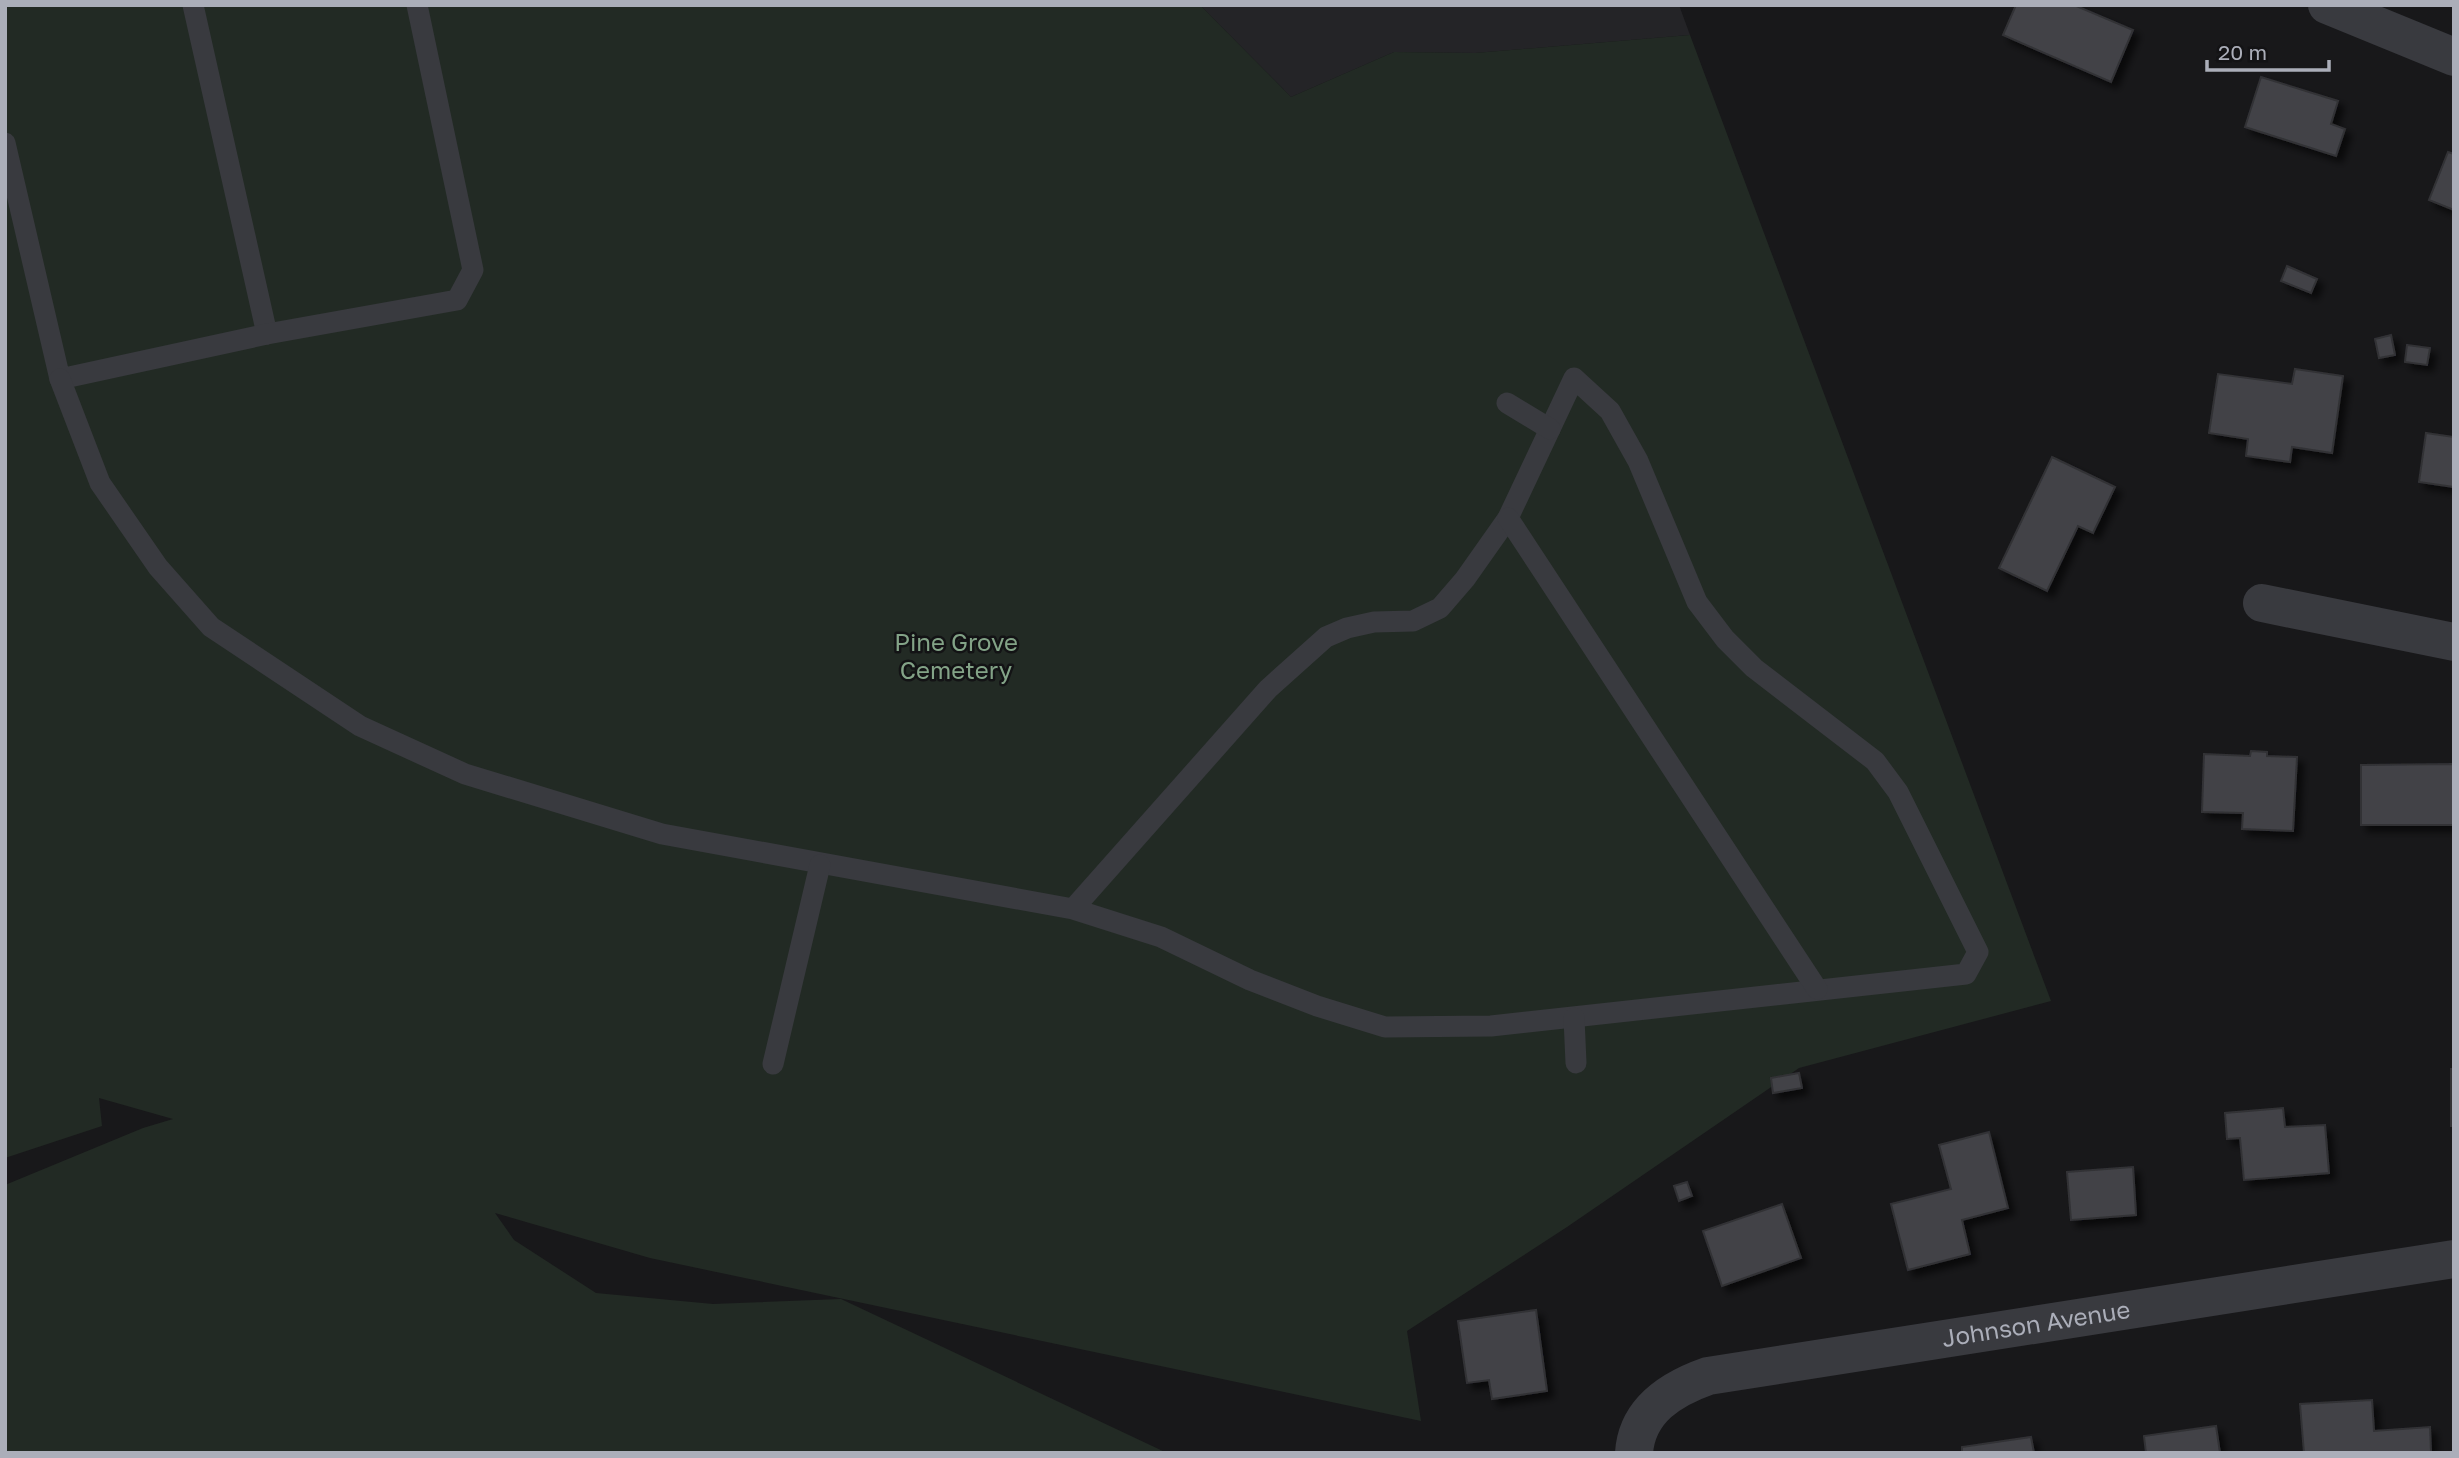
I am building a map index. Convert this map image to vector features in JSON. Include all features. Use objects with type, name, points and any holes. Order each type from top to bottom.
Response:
[{"type":"street","points":[[2327,5],[2454,57]]},
{"type":"street","points":[[2262,603],[2454,642]]},
{"type":"street","name":"Johnson Avenue","points":[[1636,1441],[1651,1409],[1665,1395],[1708,1376],[2454,1259]]},
{"type":"lane","points":[[193,5],[267,334]]},
{"type":"lane","points":[[60,379],[267,334],[457,300],[473,270],[418,5]]},
{"type":"lane","points":[[5,143],[60,379],[100,483],[158,567],[211,626],[360,726],[466,774],[549,802],[662,834],[820,865],[1073,909],[1161,937],[1250,980],[1317,1006],[1385,1027],[1491,1026],[1966,974],[1978,952],[1898,792],[1875,761],[1754,668],[1725,639],[1697,602],[1638,461],[1610,411],[1574,378],[1508,517],[1465,579],[1440,608],[1413,621],[1374,622],[1347,628],[1326,637],[1268,689],[1073,909]]},
{"type":"lane","points":[[1507,403],[1550,429]]},
{"type":"lane","points":[[1508,517],[1817,989]]},
{"type":"lane","points":[[773,1064],[820,865]]},
{"type":"lane","points":[[1574,1018],[1576,1063]]},
{"type":"shaded area","points":[[1200,5],[1679,5],[1690,35],[1475,53],[1394,52],[1291,97]]},
{"type":"green space","name":"Pine Grove Cemetery","points":[[5,5],[1200,5],[1291,97],[1394,52],[1475,53],[1690,35],[2051,1001],[1799,1068],[1567,1227],[1407,1331],[1421,1421],[650,1258],[495,1213],[514,1240],[596,1293],[713,1304],[841,1299],[1167,1453],[5,1453],[5,1185],[143,1128],[173,1119],[99,1098],[102,1126],[5,1158]]},
{"type":"building","points":[[2016,5],[2074,5],[2133,30],[2111,82],[2003,35]]},
{"type":"building","points":[[2261,77],[2338,101],[2331,124],[2345,129],[2336,156],[2245,127]]},
{"type":"building","points":[[2448,152],[2454,154],[2454,210],[2429,200]]},
{"type":"building","points":[[2287,266],[2317,279],[2311,293],[2281,281]]},
{"type":"building","points":[[2391,335],[2395,355],[2379,358],[2375,339]]},
{"type":"building","points":[[2407,345],[2430,348],[2427,365],[2405,362]]},
{"type":"building","points":[[2295,369],[2343,376],[2332,453],[2292,447],[2290,462],[2246,456],[2248,439],[2209,433],[2218,374],[2292,384]]},
{"type":"building","points":[[2426,433],[2454,437],[2454,487],[2419,482]]},
{"type":"building","points":[[2052,457],[2115,487],[2093,533],[2078,526],[2047,591],[1999,568]]},
{"type":"building","points":[[2251,751],[2267,752],[2267,756],[2297,757],[2293,831],[2242,829],[2243,813],[2202,812],[2204,754],[2250,756]]},
{"type":"building","points":[[2454,764],[2454,825],[2361,825],[2361,765]]},
{"type":"building","points":[[2451,1069],[2454,1069],[2454,1126],[2451,1126]]},
{"type":"building","points":[[1799,1073],[1802,1088],[1773,1093],[1771,1078]]},
{"type":"building","points":[[2283,1108],[2285,1127],[2325,1125],[2329,1173],[2244,1180],[2240,1138],[2227,1139],[2225,1113]]},
{"type":"building","points":[[1989,1132],[2008,1208],[1962,1220],[1970,1254],[1908,1270],[1891,1204],[1951,1189],[1939,1145]]},
{"type":"building","points":[[2133,1167],[2136,1215],[2071,1220],[2067,1172]]},
{"type":"building","points":[[1687,1182],[1692,1196],[1679,1201],[1674,1186]]},
{"type":"building","points":[[1782,1204],[1801,1258],[1722,1286],[1703,1231]]},
{"type":"building","points":[[1536,1310],[1547,1391],[1492,1399],[1489,1380],[1467,1383],[1458,1321]]},
{"type":"building","points":[[2372,1400],[2374,1431],[2430,1427],[2431,1453],[2304,1453],[2300,1404]]},
{"type":"building","points":[[2216,1426],[2220,1453],[2146,1453],[2144,1436]]},
{"type":"building","points":[[2031,1437],[2034,1453],[1962,1453],[1962,1447]]}]
